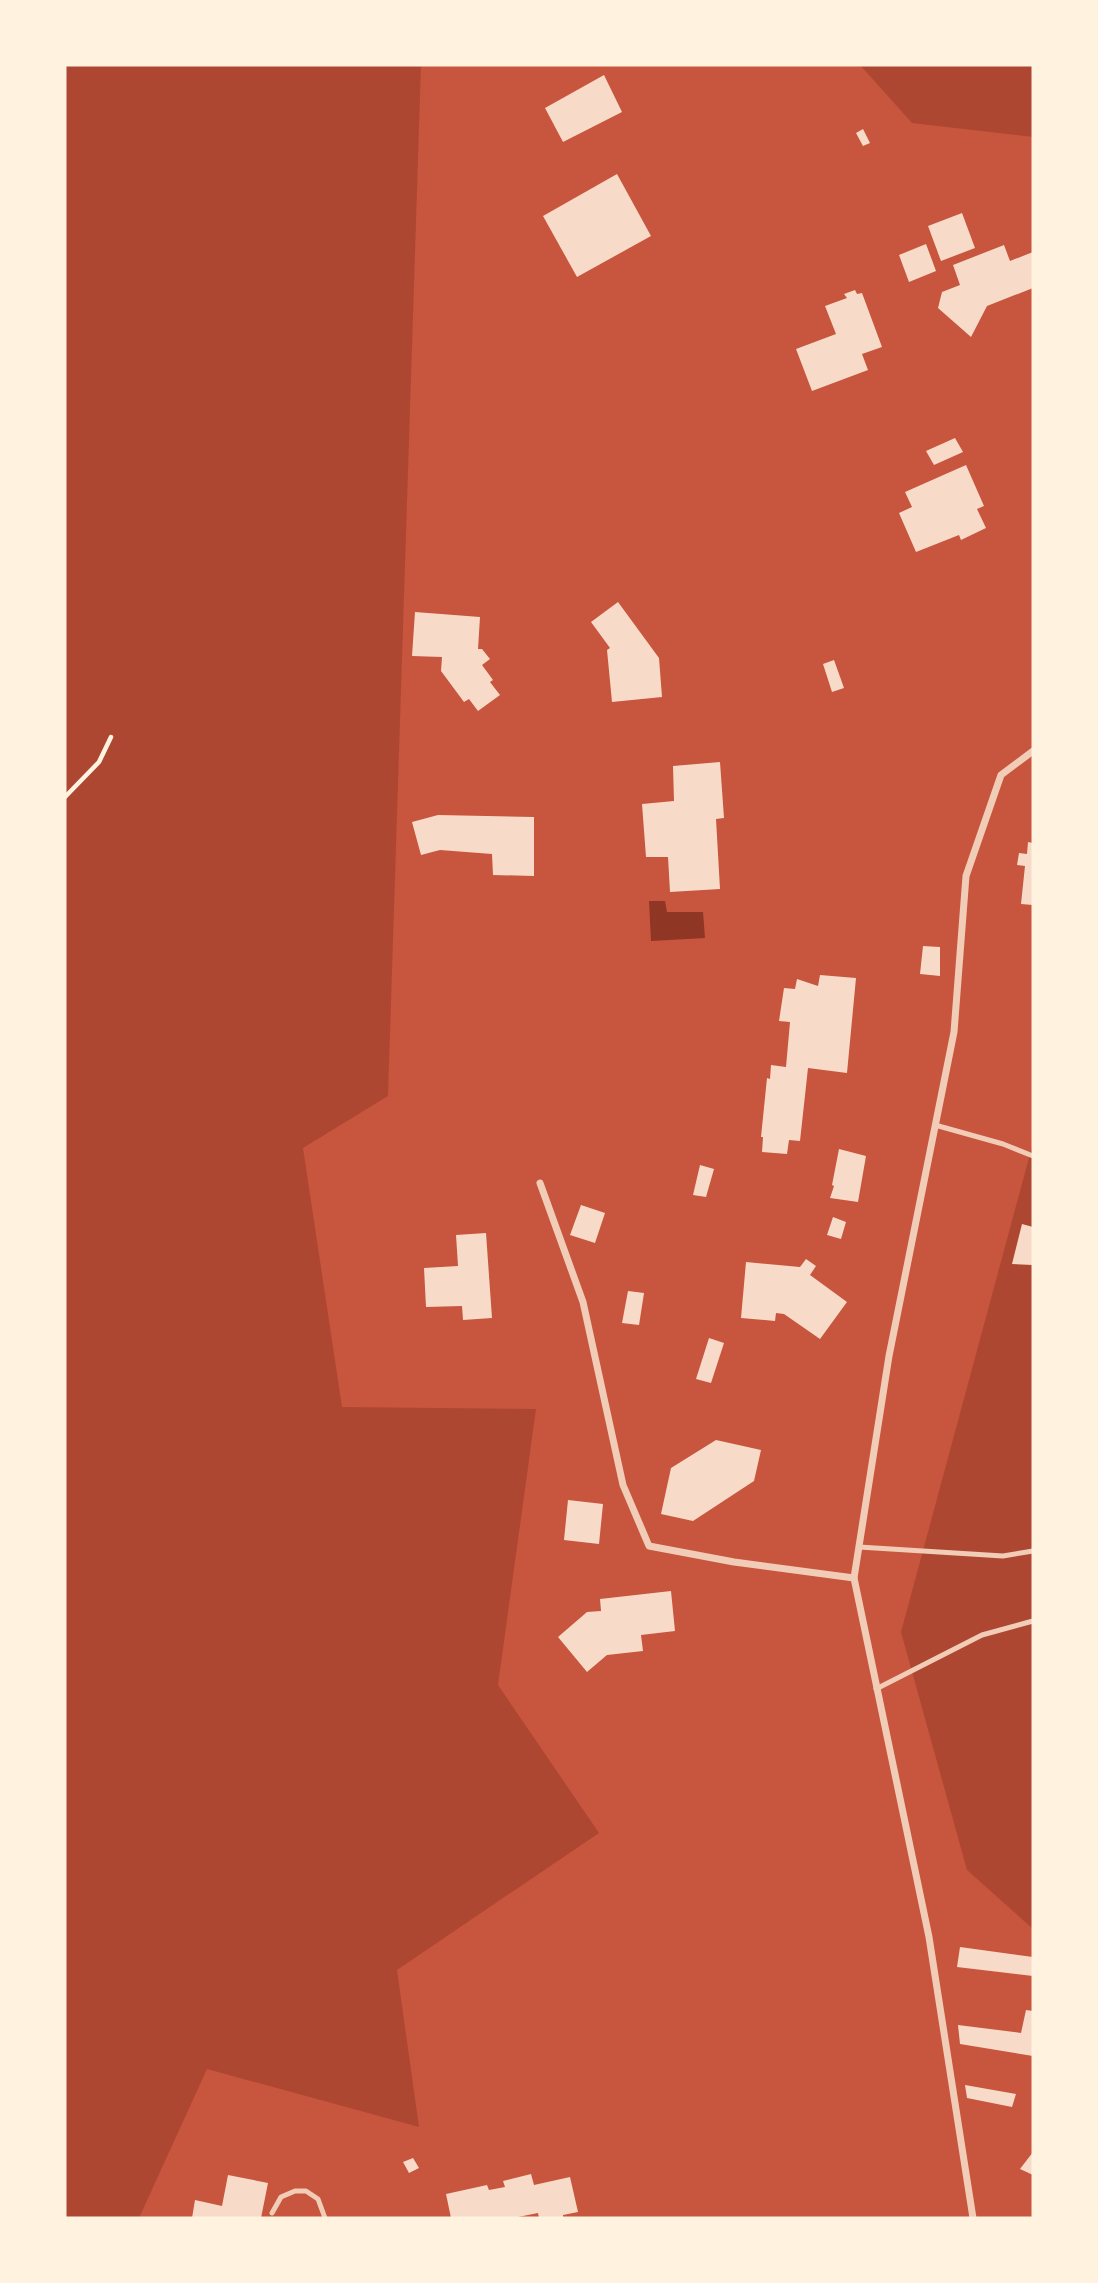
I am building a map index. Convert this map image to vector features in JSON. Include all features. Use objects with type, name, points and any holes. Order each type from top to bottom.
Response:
[{"type":"street","points":[[973,2218],[929,1937],[854,1578],[889,1356],[954,1032],[966,876],[1000,775],[1033,751]]},
{"type":"street","points":[[540,1183],[583,1302],[623,1485],[649,1546],[734,1562],[854,1578]]},
{"type":"lane","points":[[935,1125],[1003,1144],[1033,1156]]},
{"type":"lane","points":[[858,1547],[1003,1556],[1033,1551]]},
{"type":"lane","points":[[876,1689],[982,1635],[1033,1620]]},
{"type":"lane","points":[[272,2213],[281,2197],[295,2191],[306,2191],[318,2199],[324,2218]]},
{"type":"path","points":[[65,797],[99,762],[111,737]]},
{"type":"shaded area","points":[[65,65],[421,65],[388,1096],[303,1148],[342,1407],[536,1409],[498,1685],[599,1833],[397,1970],[419,2127],[207,2069],[139,2218],[65,2218]]},
{"type":"shaded area","points":[[860,65],[1033,65],[1033,137],[912,123]]},
{"type":"shaded area","points":[[649,901],[665,901],[667,912],[703,912],[705,938],[651,941]]},
{"type":"shaded area","points":[[1033,1143],[1033,1929],[967,1870],[901,1632]]},
{"type":"building","points":[[604,75],[622,112],[563,142],[545,108]]},
{"type":"building","points":[[863,129],[870,143],[863,146],[856,133]]},
{"type":"building","points":[[617,174],[651,236],[577,277],[543,216]]},
{"type":"building","points":[[962,213],[975,248],[941,261],[928,226]]},
{"type":"building","points":[[926,244],[936,271],[909,282],[899,255]]},
{"type":"building","points":[[1004,245],[1010,261],[1033,252],[1033,288],[987,306],[971,337],[938,308],[942,292],[960,285],[953,265]]},
{"type":"building","points":[[855,290],[857,294],[862,293],[882,347],[862,354],[868,370],[812,391],[796,349],[836,334],[825,306],[847,298],[844,294]]},
{"type":"building","points":[[955,438],[963,452],[934,465],[926,451]]},
{"type":"building","points":[[966,465],[984,506],[977,509],[986,528],[961,540],[959,535],[916,552],[899,513],[912,507],[905,492]]},
{"type":"building","points":[[618,602],[659,658],[662,697],[612,702],[607,650],[610,648],[591,622]]},
{"type":"building","points":[[415,612],[480,617],[478,649],[482,649],[490,659],[482,665],[500,695],[478,711],[469,699],[464,702],[441,671],[442,657],[412,656]]},
{"type":"building","points":[[834,660],[844,688],[832,692],[823,664]]},
{"type":"building","points":[[720,762],[724,818],[716,819],[720,889],[670,892],[668,857],[646,857],[642,804],[674,801],[673,766]]},
{"type":"building","points":[[438,815],[534,817],[534,876],[493,875],[492,854],[440,850],[421,855],[412,822]]},
{"type":"building","points":[[1028,842],[1033,843],[1033,905],[1021,904],[1025,866],[1017,865],[1019,853],[1027,854]]},
{"type":"building","points":[[923,946],[940,947],[940,976],[920,974]]},
{"type":"building","points":[[820,975],[856,978],[847,1073],[808,1068],[800,1141],[789,1140],[787,1154],[762,1152],[767,1078],[770,1079],[771,1065],[786,1067],[790,1022],[779,1021],[784,988],[795,989],[797,979],[818,986]]},
{"type":"building","points":[[839,1149],[866,1156],[858,1202],[830,1198]]},
{"type":"building","points":[[700,1165],[714,1169],[706,1197],[693,1195]]},
{"type":"building","points":[[581,1205],[605,1213],[595,1243],[570,1235]]},
{"type":"building","points":[[833,1217],[846,1222],[841,1239],[827,1235]]},
{"type":"building","points":[[1022,1224],[1033,1227],[1033,1265],[1012,1264]]},
{"type":"building","points":[[486,1233],[492,1318],[463,1320],[462,1306],[426,1307],[424,1268],[458,1266],[456,1235]]},
{"type":"building","points":[[806,1259],[816,1266],[810,1275],[847,1302],[820,1339],[784,1314],[776,1313],[775,1321],[741,1318],[746,1262],[800,1267]]},
{"type":"building","points":[[628,1291],[644,1293],[639,1325],[622,1323]]},
{"type":"building","points":[[709,1338],[724,1343],[711,1383],[696,1379]]},
{"type":"building","points":[[716,1440],[761,1450],[754,1481],[693,1521],[661,1514],[671,1468]]},
{"type":"building","points":[[568,1500],[603,1504],[599,1544],[564,1540]]},
{"type":"building","points":[[671,1591],[675,1631],[641,1635],[643,1651],[607,1655],[587,1672],[558,1637],[587,1612],[601,1611],[600,1599]]},
{"type":"building","points":[[960,1947],[1033,1957],[1033,1976],[957,1967]]},
{"type":"building","points":[[1026,2010],[1033,2011],[1033,2056],[960,2044],[958,2025],[1021,2033]]},
{"type":"building","points":[[965,2085],[1016,2094],[1012,2107],[967,2098]]},
{"type":"building","points":[[1033,2152],[1033,2175],[1020,2169]]},
{"type":"building","points":[[413,2158],[419,2168],[409,2173],[403,2162]]},
{"type":"building","points":[[531,2174],[534,2185],[570,2177],[578,2212],[563,2215],[563,2218],[539,2218],[538,2213],[513,2218],[451,2218],[446,2194],[487,2185],[489,2190],[505,2187],[503,2181]]},
{"type":"building","points":[[228,2175],[268,2183],[261,2218],[192,2218],[195,2200],[222,2206]]}]
